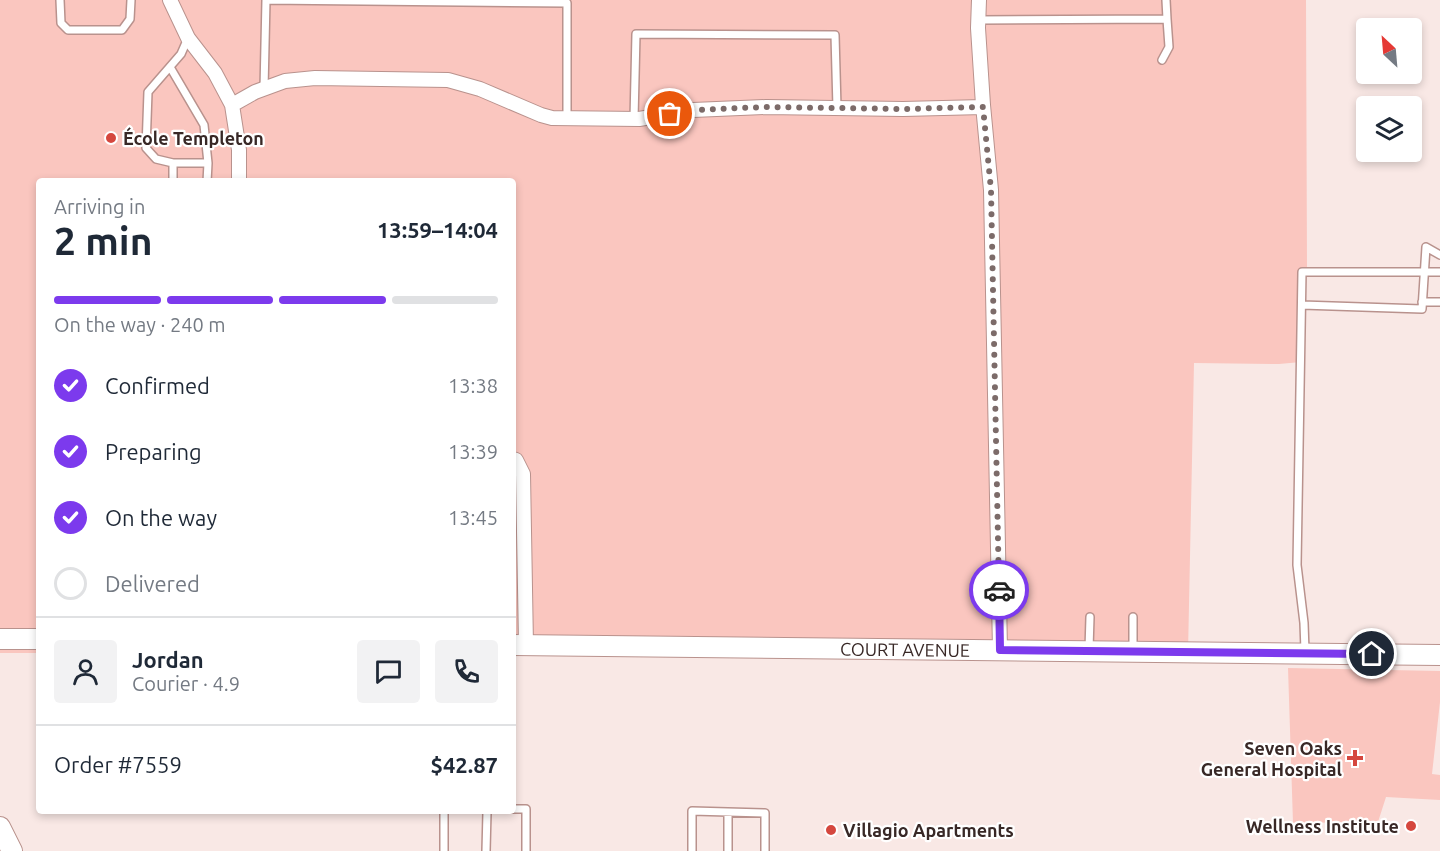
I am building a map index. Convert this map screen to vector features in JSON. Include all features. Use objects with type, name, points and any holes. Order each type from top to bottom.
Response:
[{"type":"street","points":[[170,0],[188,38],[215,73],[232,105],[239,150],[239,178]]},
{"type":"street","points":[[979,0],[978,28],[991,190],[1000,650]]},
{"type":"street","points":[[232,105],[255,92],[285,81],[315,78],[448,80],[480,89],[552,118],[634,119],[693,110],[766,107],[903,109],[983,107]]},
{"type":"street","points":[[516,460],[523,474],[519,645]]},
{"type":"street","points":[[0,639],[36,639]]},
{"type":"street","name":"COURT AVENUE","points":[[519,645],[1440,655]]},
{"type":"street","points":[[0,827],[12,851]]},
{"type":"lane","points":[[60,0],[61,23],[68,30],[122,30],[130,19],[131,0]]},
{"type":"lane","points":[[264,89],[266,0],[567,3],[567,118]]},
{"type":"lane","points":[[1162,60],[1169,47],[1166,0]]},
{"type":"lane","points":[[979,20],[1167,19]]},
{"type":"lane","points":[[634,119],[636,34],[836,35],[837,108]]},
{"type":"lane","points":[[188,38],[181,54],[148,92],[146,148],[156,159],[173,163],[208,163]]},
{"type":"lane","points":[[170,67],[204,125],[207,178]]},
{"type":"lane","points":[[173,163],[173,178]]},
{"type":"lane","points":[[1302,305],[1422,309],[1426,247],[1440,255]]},
{"type":"lane","points":[[1305,654],[1297,565],[1302,272],[1440,272]]},
{"type":"lane","points":[[1422,302],[1440,302]]},
{"type":"lane","points":[[1089,651],[1090,617]]},
{"type":"lane","points":[[1133,617],[1133,652]]},
{"type":"lane","points":[[516,809],[526,809],[526,851]]},
{"type":"lane","points":[[692,851],[692,811],[765,813],[765,851]]},
{"type":"lane","points":[[728,812],[728,851]]},
{"type":"lane","points":[[444,814],[444,851]]},
{"type":"lane","points":[[486,851],[487,814]]},
{"type":"shaded area","points":[[0,0],[1306,0],[1307,267],[1302,272],[1301,362],[1194,363],[1188,653],[516,653],[516,178],[36,178],[36,653],[0,653]]},
{"type":"shaded area","name":"Seven Oaks General Hospital","points":[[1288,668],[1440,671],[1440,702],[1432,774],[1440,775],[1440,800],[1386,797],[1378,822],[1293,823]]},
{"type":"way so far","points":[[670,114],[693,110],[766,107],[903,109],[983,107],[991,190],[999,590]]},
{"type":"place","name":"École Templeton","points":[[111,138]]},
{"type":"place","name":"Seven Oaks General Hospital","points":[[1355,758]]},
{"type":"place","name":"Wellness Institute","points":[[1411,826]]},
{"type":"place","name":"Villagio Apartments","points":[[831,830]]},
{"type":"route","points":[[999,590],[1000,650],[1372,654]]}]
